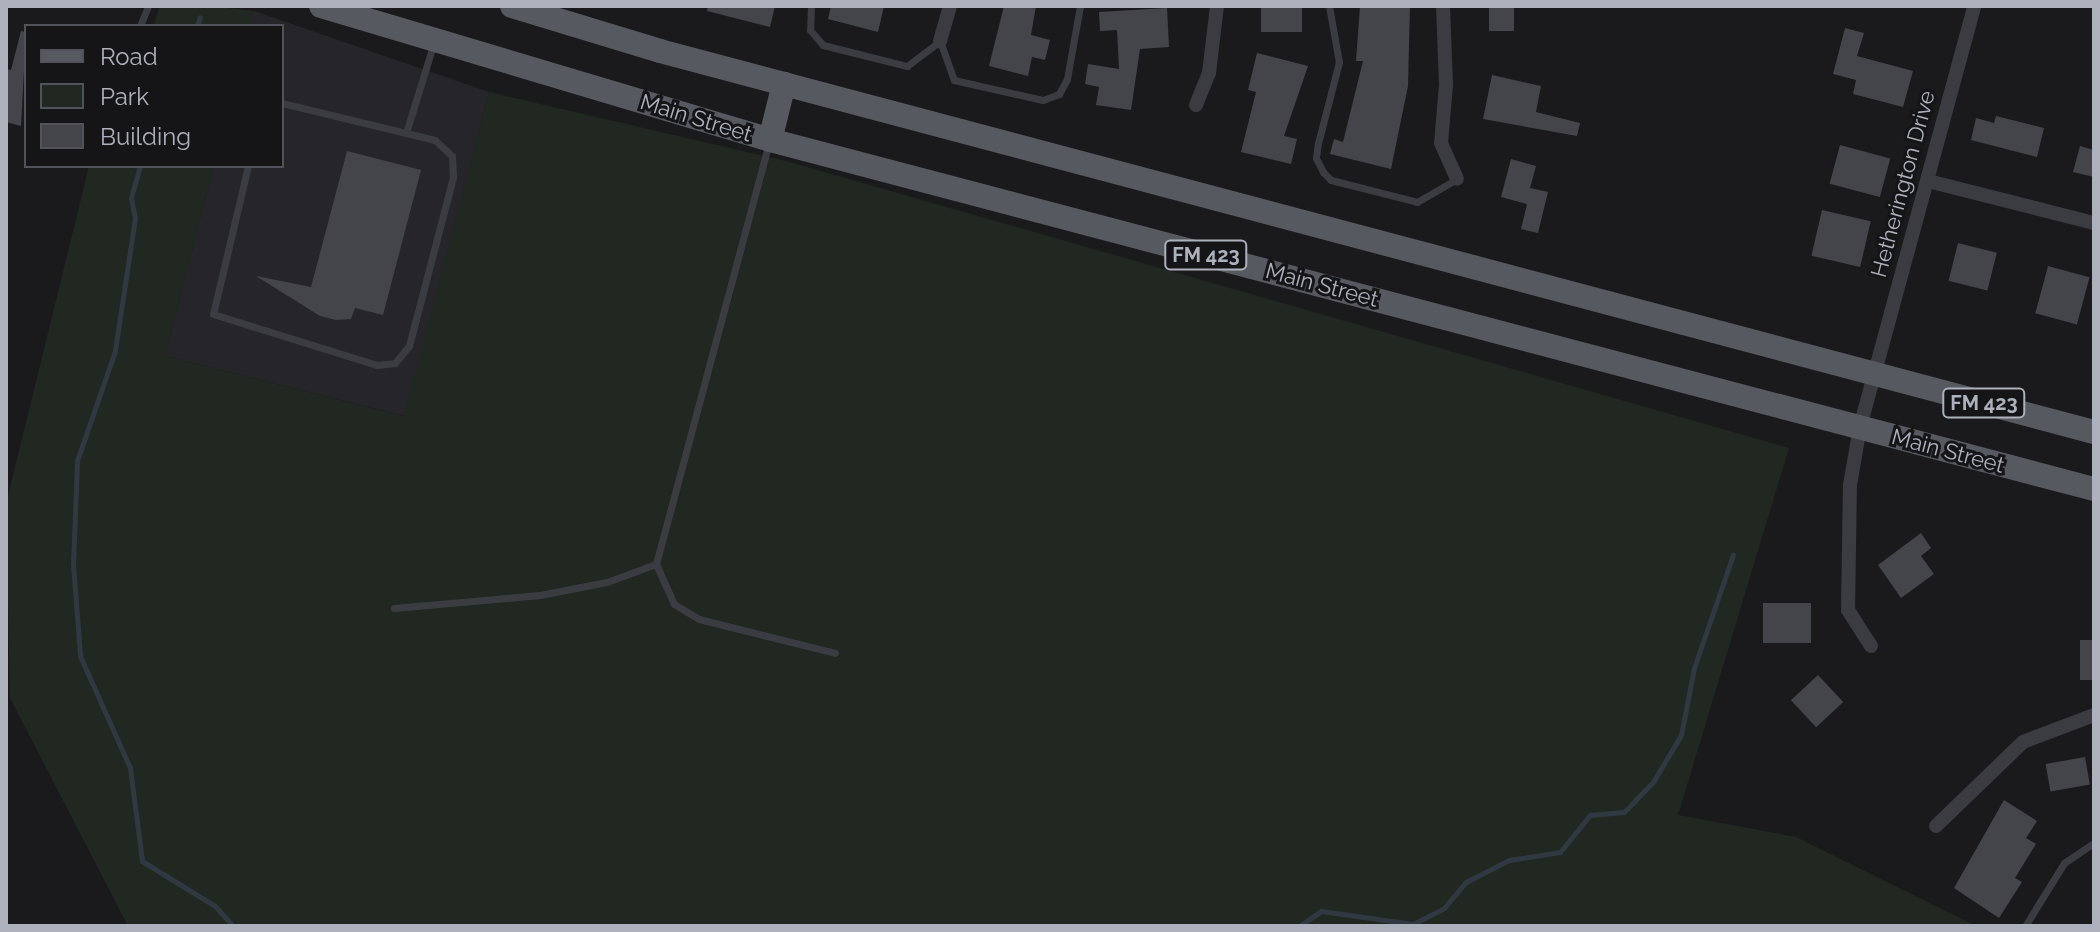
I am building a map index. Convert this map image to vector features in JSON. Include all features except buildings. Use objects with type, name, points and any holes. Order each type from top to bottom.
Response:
[{"type":"main road","name":"Main Street","points":[[321,6],[770,140],[2094,489]]},
{"type":"main road","name":"FM 423","points":[[512,6],[784,84],[2094,432]]},
{"type":"main road","points":[[770,140],[784,84]]},
{"type":"street","points":[[940,41],[950,6]]},
{"type":"street","points":[[1196,105],[1209,73],[1217,6]]},
{"type":"street","points":[[1443,6],[1446,85],[1441,143],[1457,179]]},
{"type":"street","name":"Hetherington Drive","points":[[1871,646],[1848,610],[1845,563],[1860,427],[1974,6]]},
{"type":"street","points":[[1928,181],[2094,223]]},
{"type":"street","points":[[1936,826],[2023,742],[2094,715]]},
{"type":"lane","points":[[811,6],[810,30],[823,45],[907,66],[940,41],[954,80],[1043,100],[1059,94],[1067,79],[1080,6]]},
{"type":"lane","points":[[1329,6],[1339,62],[1318,143],[1316,158],[1323,172],[1331,180],[1417,202],[1457,179]]},
{"type":"lane","points":[[406,133],[435,40]]},
{"type":"lane","points":[[248,168],[213,314],[377,365],[395,363],[409,346],[453,177],[452,156],[435,140],[284,103]]},
{"type":"lane","points":[[770,140],[656,564],[674,604],[699,619],[835,653]]},
{"type":"lane","points":[[394,608],[540,595],[607,582],[656,564]]},
{"type":"lane","points":[[2025,926],[2064,863],[2094,843]]},
{"type":"shaded area","points":[[254,11],[489,92],[405,416],[165,356],[213,168],[284,168],[284,24],[251,24]]},
{"type":"green space","points":[[160,6],[209,6],[254,11],[251,24],[154,24]]},
{"type":"green space","points":[[489,92],[786,161],[1789,448],[1678,815],[1796,837],[1976,926],[128,926],[10,698],[6,504],[89,168],[213,168],[165,356],[404,416]]},
{"type":"waterway","points":[[198,24],[200,17]]},
{"type":"waterway","points":[[139,168],[131,198],[135,218],[115,351],[77,461],[73,564],[80,656],[130,768],[142,861],[215,906],[233,926]]},
{"type":"waterway","points":[[1299,926],[1321,911],[1413,924],[1444,908],[1466,882],[1509,860],[1560,852],[1590,815],[1624,812],[1653,782],[1681,735],[1694,668],[1733,555]]}]
